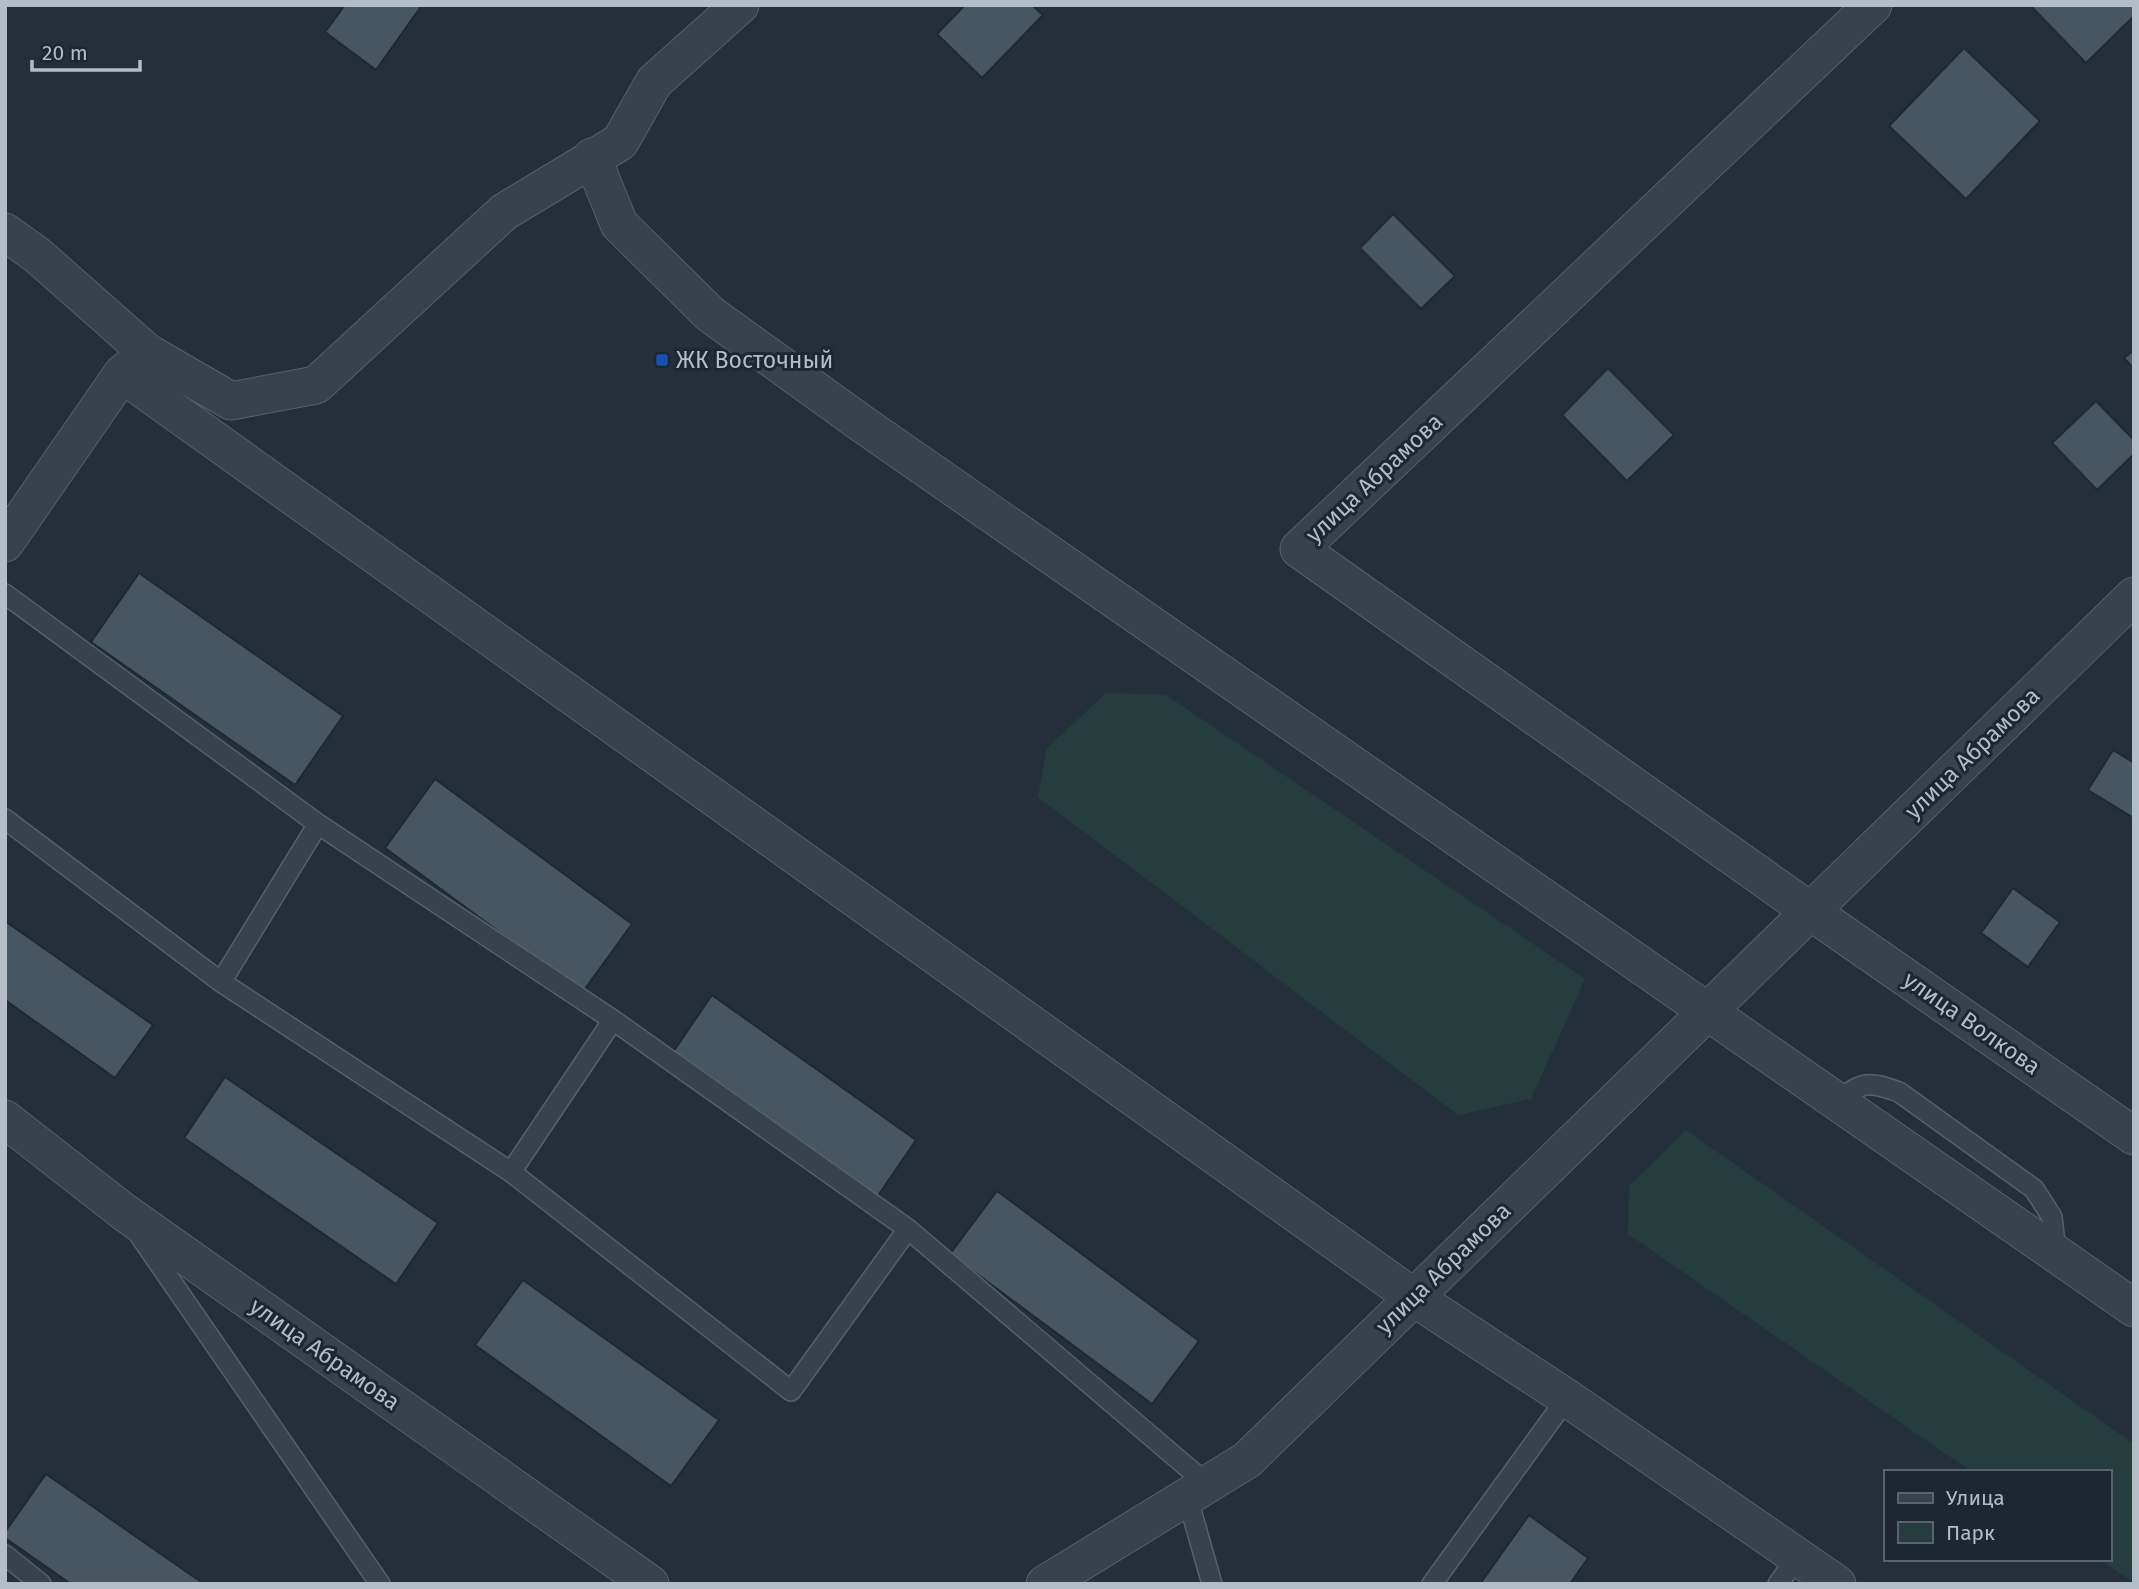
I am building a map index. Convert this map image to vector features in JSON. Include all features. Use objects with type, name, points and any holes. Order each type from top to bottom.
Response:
[{"type":"street","points":[[135,364],[231,401],[316,385],[504,212],[620,142],[654,82],[740,5]]},
{"type":"street","name":"улица Абрамова","points":[[1810,911],[1299,549],[1872,5]]},
{"type":"street","points":[[592,157],[619,224],[710,314],[861,423],[2134,1308]]},
{"type":"street","points":[[5,232],[37,256],[135,364],[1413,1297],[1567,1398],[1788,1570],[1837,1584]]},
{"type":"street","points":[[5,543],[135,364]]},
{"type":"street","name":"улица Абрамова","points":[[1045,1584],[1247,1460],[2134,596]]},
{"type":"street","name":"улица Волкова","points":[[1810,911],[2134,1136]]},
{"type":"street","name":"улица Абрамова","points":[[5,1119],[124,1212],[650,1584]]},
{"type":"lane","points":[[5,594],[318,824],[613,1020],[908,1229],[1197,1490],[1212,1584]]},
{"type":"lane","points":[[5,819],[221,982],[511,1172],[791,1391],[908,1229]]},
{"type":"lane","points":[[221,982],[318,824]]},
{"type":"lane","points":[[511,1172],[613,1020]]},
{"type":"lane","points":[[124,1212],[380,1584]]},
{"type":"lane","points":[[1433,1584],[1567,1398]]},
{"type":"lane","points":[[5,1555],[41,1584]]},
{"type":"green space","points":[[1106,693],[1166,695],[1585,979],[1531,1099],[1458,1115],[1038,797],[1047,748]]},
{"type":"green space","points":[[1686,1130],[2134,1444],[2134,1583],[2102,1561],[2111,1561],[2111,1470],[1969,1470],[1628,1234],[1629,1186]]},
{"type":"building","points":[[345,5],[422,5],[376,70],[325,32]]},
{"type":"building","points":[[965,5],[1032,5],[1043,15],[982,78],[937,34]]},
{"type":"building","points":[[2030,5],[2134,5],[2134,16],[2086,63]]},
{"type":"building","points":[[1964,48],[2040,121],[1966,199],[1889,126]]},
{"type":"building","points":[[1393,214],[1455,276],[1421,309],[1360,248]]},
{"type":"building","points":[[2134,350],[2134,369],[2124,358]]},
{"type":"building","points":[[1608,368],[1674,435],[1627,481],[1562,415]]},
{"type":"building","points":[[2096,401],[2134,440],[2134,454],[2097,490],[2052,443]]},
{"type":"building","points":[[139,573],[343,716],[295,785],[91,642]]},
{"type":"building","points":[[2113,750],[2134,763],[2132,817],[2088,790]]},
{"type":"building","points":[[435,779],[632,924],[582,993],[385,848]]},
{"type":"building","points":[[2013,888],[2060,922],[2028,967],[1981,933]]},
{"type":"building","points":[[5,921],[153,1025],[115,1078],[5,1000]]},
{"type":"building","points":[[712,995],[916,1140],[875,1200],[671,1055]]},
{"type":"building","points":[[225,1077],[438,1223],[396,1284],[184,1138]]},
{"type":"building","points":[[997,1191],[1199,1341],[1152,1404],[950,1254]]},
{"type":"building","points":[[523,1280],[719,1420],[671,1486],[475,1345]]},
{"type":"building","points":[[46,1474],[204,1584],[71,1584],[5,1538],[5,1532]]},
{"type":"building","points":[[1529,1515],[1588,1558],[1570,1584],[1480,1584]]},
{"type":"place","name":"ЖК Восточный","points":[[662,360]]}]
